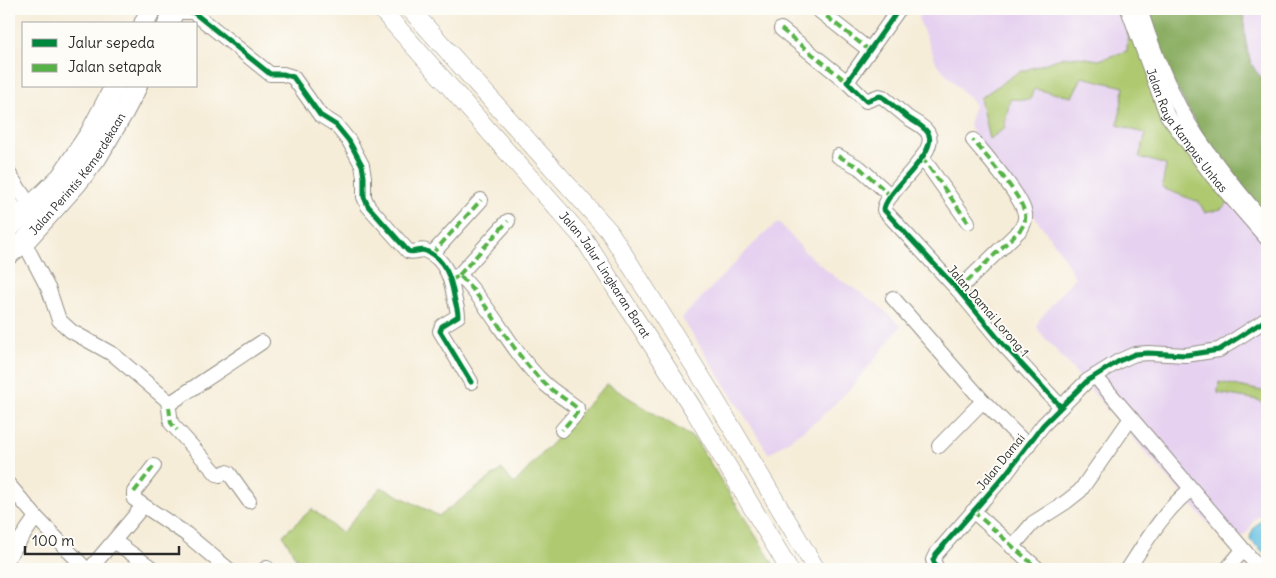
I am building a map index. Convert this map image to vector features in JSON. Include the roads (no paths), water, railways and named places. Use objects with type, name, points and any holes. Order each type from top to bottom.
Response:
[{"type":"highway","points":[[145,22],[151,9]]},
{"type":"highway","name":"Jalan Perintis Kemerdekaan","points":[[20,218],[61,177],[91,132],[114,88]]},
{"type":"highway","name":"Jalan Perintis Kemerdekaan","points":[[16,248],[76,184],[97,157],[135,88]]},
{"type":"main road","name":"Jalan Jalur Lingkaran Barat","points":[[381,9],[584,239],[694,410],[789,569]]},
{"type":"main road","name":"Jalan Jalur Lingkaran Barat","points":[[410,9],[608,231],[710,391],[816,569]]},
{"type":"street","points":[[817,9],[869,50]]},
{"type":"street","points":[[847,82],[899,9]]},
{"type":"street","name":"Jalan Raya Kampus Unhas","points":[[1128,9],[1167,115],[1213,177],[1267,240]]},
{"type":"street","name":"Jalan Raya Kampus Unhas","points":[[1140,9],[1148,36],[1180,109],[1212,157],[1267,225]]},
{"type":"street","points":[[172,15],[193,12],[270,74],[285,74],[294,78],[322,117],[336,125],[356,153],[363,167],[364,197],[368,206],[408,251],[412,253],[423,250],[432,254],[442,262],[455,278],[473,290],[517,352],[536,375],[560,397],[577,408],[577,413],[562,430]]},
{"type":"street","points":[[781,29],[847,82],[865,101],[881,96],[928,131],[930,143],[922,157],[887,201]]},
{"type":"street","points":[[958,290],[1021,229],[1026,216],[1008,185],[973,140]]},
{"type":"street","name":"Jalan Damai Lorong 1","points":[[838,156],[860,168],[887,201],[885,212],[958,290],[1002,343],[1061,406]]},
{"type":"street","points":[[922,157],[968,222]]},
{"type":"street","points":[[9,174],[20,218]]},
{"type":"street","points":[[9,200],[20,218]]},
{"type":"street","points":[[432,254],[481,200]]},
{"type":"street","points":[[470,382],[440,331],[442,326],[458,316],[455,278],[508,222]]},
{"type":"street","points":[[16,248],[49,290],[59,320],[71,331],[114,355],[162,396],[169,404],[171,423],[217,474],[229,473],[248,501]]},
{"type":"street","points":[[893,298],[983,401],[1028,446]]},
{"type":"street","name":"Jalan Damai","points":[[937,569],[933,560],[936,554],[1028,446],[1043,425],[1088,380],[1119,360],[1135,354],[1186,355],[1219,350],[1267,319]]},
{"type":"street","points":[[169,404],[262,342]]},
{"type":"street","points":[[1088,380],[1131,418],[1260,569]]},
{"type":"street","points":[[939,446],[983,401]]},
{"type":"street","points":[[1012,547],[1033,522],[1080,491],[1131,418]]},
{"type":"street","points":[[154,466],[134,492],[134,499],[186,534],[228,569]]},
{"type":"street","points":[[9,485],[83,568],[114,541],[143,506]]},
{"type":"street","points":[[1133,567],[1150,535],[1170,508],[1191,489]]},
{"type":"street","points":[[973,511],[1038,569]]},
{"type":"street","points":[[9,556],[36,516]]},
{"type":"street","points":[[114,541],[153,569]]},
{"type":"street","points":[[1227,569],[1243,550]]},
{"type":"water","points":[[1267,517],[1267,555],[1250,540],[1256,526]]}]
